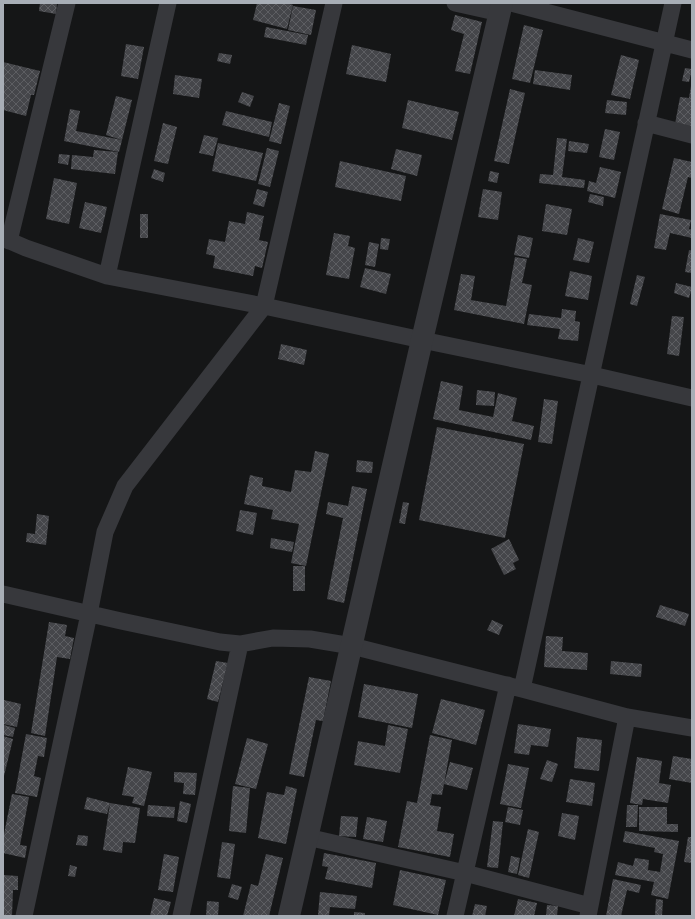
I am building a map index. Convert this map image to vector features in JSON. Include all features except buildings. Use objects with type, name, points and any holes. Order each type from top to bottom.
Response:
[{"type":"street","points":[[67,3],[6,239],[26,248],[107,276],[264,306],[592,375],[692,398]]},
{"type":"street","points":[[107,276],[168,3]]},
{"type":"street","points":[[24,916],[89,614],[105,532],[125,486],[264,306],[334,3]]},
{"type":"street","points":[[455,3],[504,6],[692,50]]},
{"type":"street","points":[[454,916],[515,687],[592,375],[663,43],[673,3]]},
{"type":"street","points":[[289,916],[422,340],[504,6]]},
{"type":"street","points":[[646,123],[692,135]]},
{"type":"street","points":[[3,594],[200,639],[220,642],[240,644],[273,638],[310,639],[352,646],[627,717],[692,728]]},
{"type":"street","points":[[181,916],[240,644]]},
{"type":"street","points":[[307,837],[465,873],[589,911],[627,717]]}]
